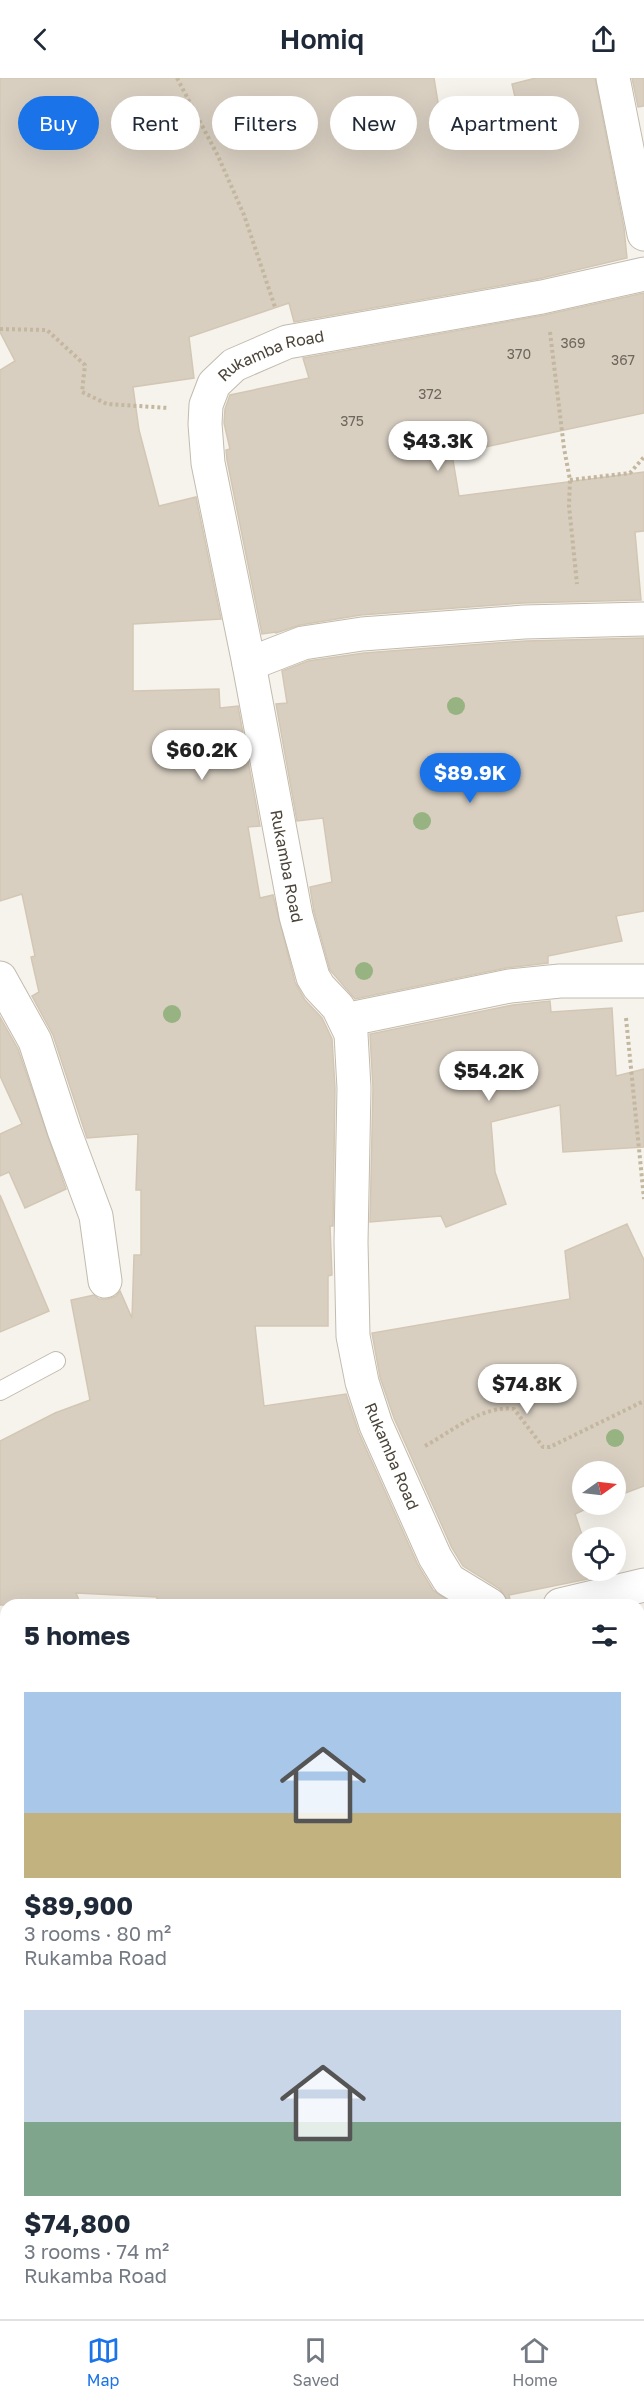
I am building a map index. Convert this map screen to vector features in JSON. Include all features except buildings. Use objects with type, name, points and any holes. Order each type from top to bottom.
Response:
[{"type":"street","points":[[613,78],[644,234]]},
{"type":"street","name":"Rukamba Road","points":[[480,1599],[449,1580],[435,1557],[376,1425],[366,1393],[353,1336],[351,1231],[353,1047],[351,1034],[338,1007],[319,987],[307,957],[296,916],[249,664],[208,463],[206,405],[214,384],[234,365],[287,342],[542,297],[644,274]]},
{"type":"street","points":[[249,664],[303,643],[395,630],[644,619]]},
{"type":"street","points":[[0,978],[35,1041],[64,1130],[96,1216],[105,1281]]},
{"type":"street","points":[[345,1020],[510,986],[560,981],[634,981]]},
{"type":"street","points":[[585,1599],[644,1585]]},
{"type":"lane","points":[[0,1391],[56,1361]]},
{"type":"path","points":[[177,78],[218,156],[244,215],[287,342]]},
{"type":"path","points":[[542,297],[549,329],[570,480],[570,506],[578,590],[584,620]]},
{"type":"path","points":[[0,329],[47,330],[85,365],[82,392],[107,404],[165,408],[206,405]]},
{"type":"path","points":[[570,480],[630,473],[644,458]]},
{"type":"path","points":[[634,981],[644,1199]]},
{"type":"path","points":[[396,1469],[420,1449],[454,1428],[501,1407],[514,1409],[543,1447],[550,1447],[644,1401]]}]
